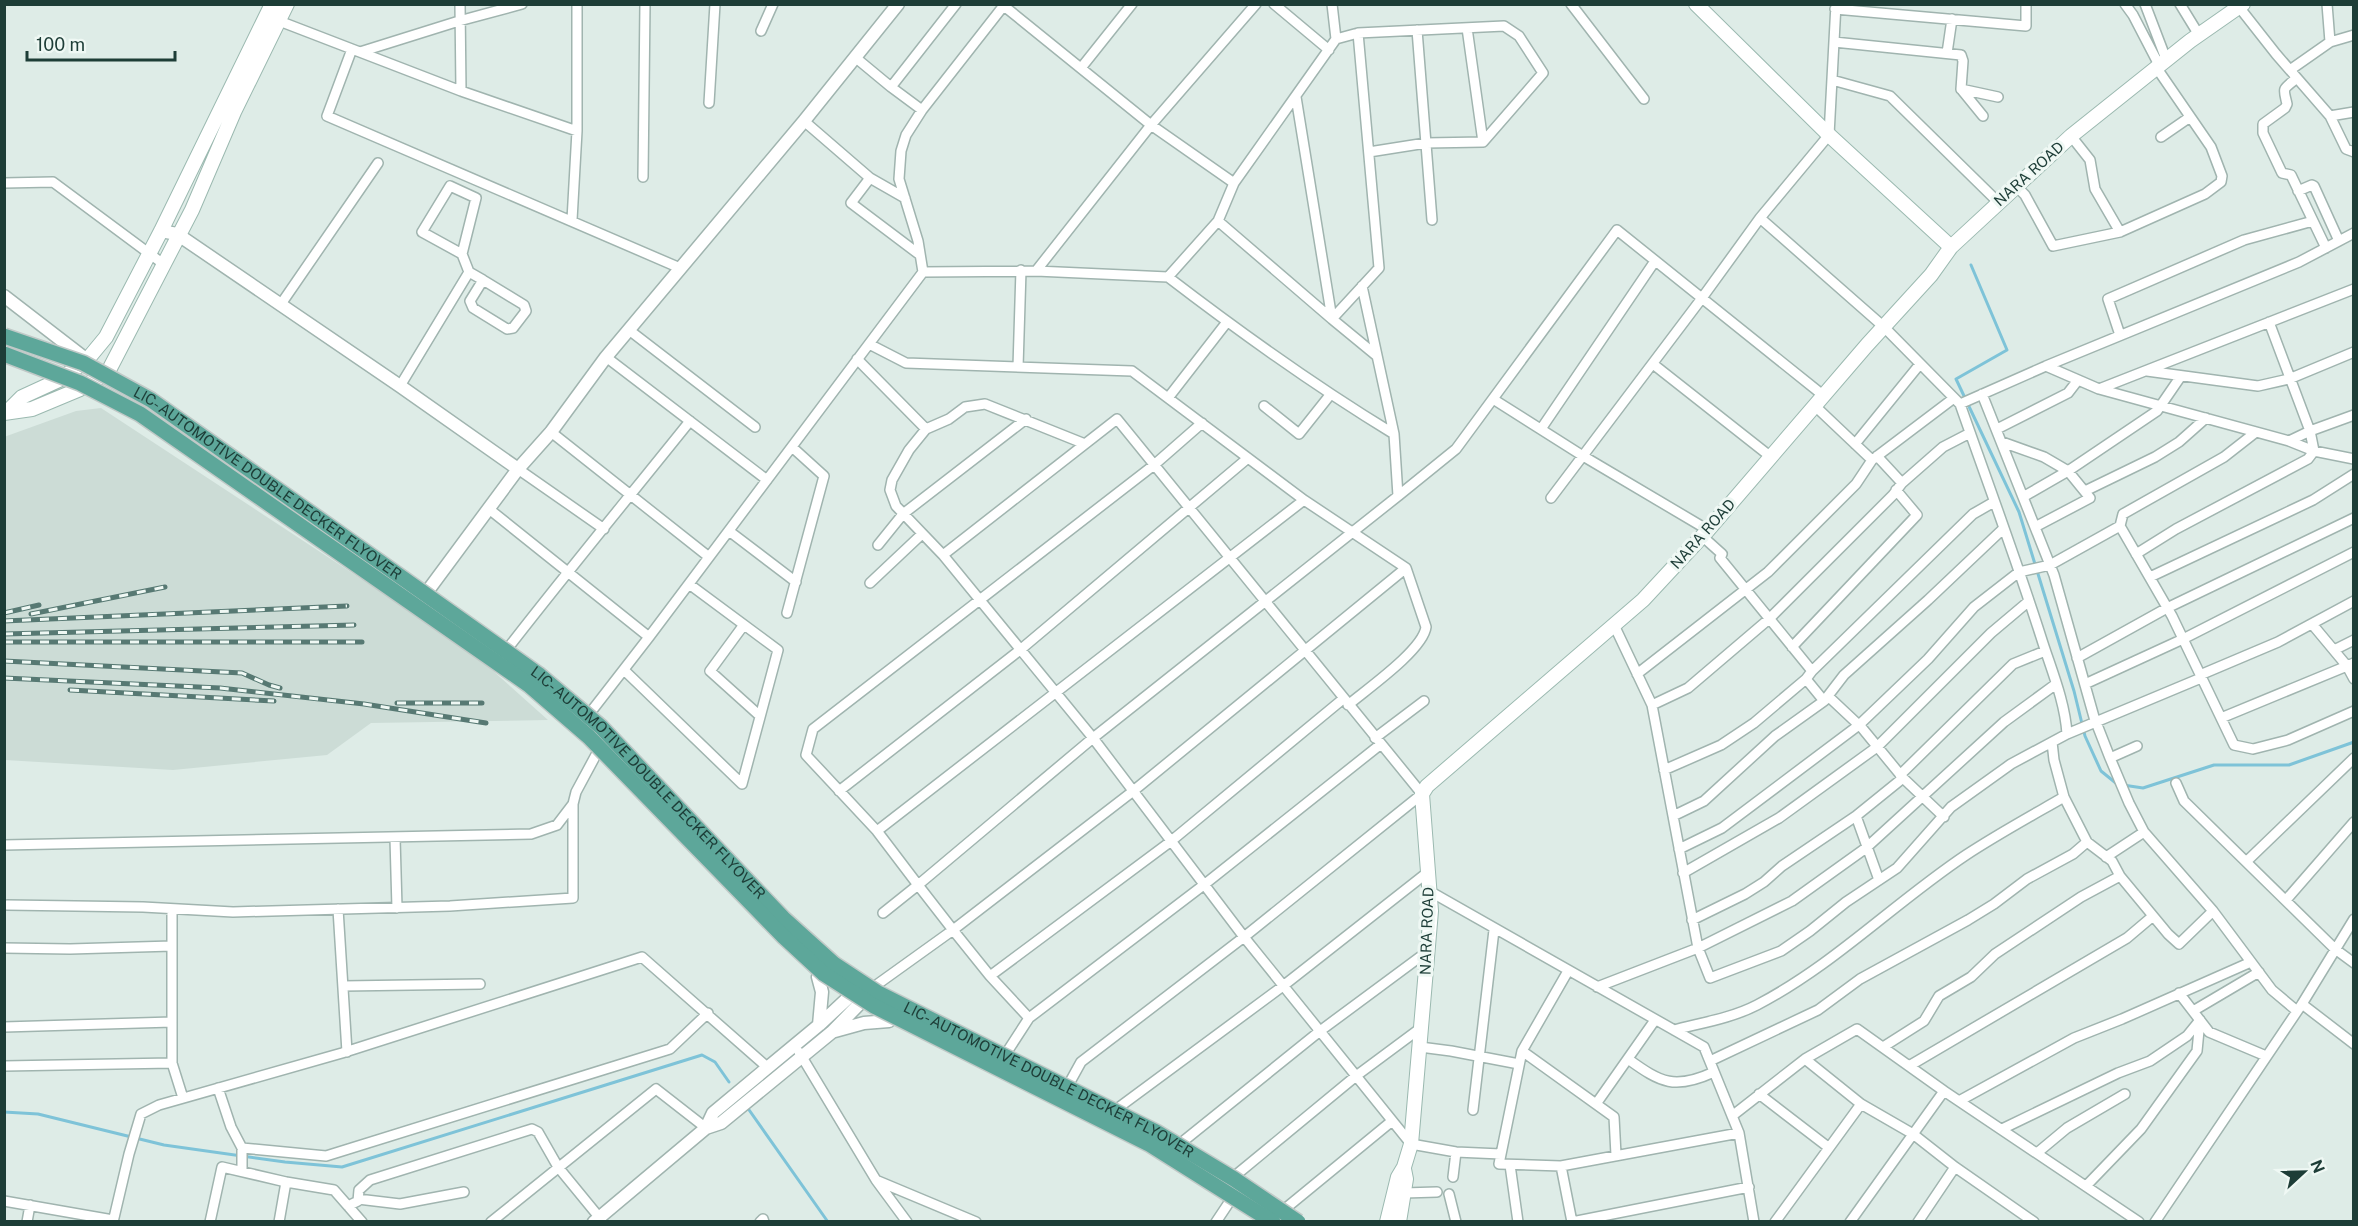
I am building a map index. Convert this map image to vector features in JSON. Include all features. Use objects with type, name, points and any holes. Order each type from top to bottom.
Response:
[{"type":"main road","points":[[6,413],[22,397],[59,380],[87,360],[106,337],[273,14],[287,4]]},
{"type":"main road","points":[[1696,4],[1829,135],[1951,246]]},
{"type":"main road","name":"NARA ROAD","points":[[1404,1167],[1411,1144],[1428,951],[1431,892],[1422,794],[1427,786],[1643,600],[1705,533],[1930,275],[1951,246],[2071,136],[2161,63],[2241,6]]},
{"type":"main road","points":[[6,413],[32,410],[80,389],[108,372],[177,234],[192,210],[273,14]]},
{"type":"main road","points":[[4,331],[87,360],[155,396],[541,672],[604,725],[821,947],[861,977],[1118,1108],[1236,1175],[1306,1221]]},
{"type":"main road","name":"LIC- AUTOMOTIVE DOUBLE DECKER FLYOVER","points":[[4,336],[83,363],[151,400],[538,674],[601,727],[783,918],[852,978],[1156,1132],[1298,1221]]},
{"type":"main road","name":"LIC- AUTOMOTIVE DOUBLE DECKER FLYOVER","points":[[4,354],[80,383],[140,414],[529,685],[589,737],[784,937],[836,983],[874,1006],[1149,1144],[1273,1221]]},
{"type":"main road","points":[[4,359],[80,389],[138,418],[526,688],[597,753],[818,976],[854,1002],[889,1022],[1058,1105],[1172,1165],[1260,1221]]},
{"type":"main road","points":[[1399,1221],[1406,1179],[1404,1167]]},
{"type":"main road","points":[[1387,1221],[1398,1177],[1404,1167]]},
{"type":"main road","points":[[1404,1197],[1410,1221]]},
{"type":"street","points":[[460,4],[461,91]]},
{"type":"street","points":[[522,4],[356,51],[327,116],[680,268]]},
{"type":"street","points":[[572,220],[577,131],[577,4]]},
{"type":"street","points":[[644,177],[645,4]]},
{"type":"street","points":[[709,103],[715,4]]},
{"type":"street","points":[[761,31],[773,4]]},
{"type":"street","points":[[413,611],[518,469],[551,432],[606,357],[804,121],[898,4]]},
{"type":"street","points":[[891,87],[956,4]]},
{"type":"street","points":[[1081,68],[1132,4]]},
{"type":"street","points":[[1036,271],[1151,125],[1256,4]]},
{"type":"street","points":[[1274,4],[1329,50]]},
{"type":"street","points":[[1168,277],[1218,221],[1234,183],[1336,39],[1332,4]]},
{"type":"street","points":[[1570,4],[1644,99]]},
{"type":"street","points":[[1551,498],[1760,219],[1829,135],[1835,7],[2026,26],[2026,4]]},
{"type":"street","points":[[2016,186],[2025,195],[2053,246],[2120,232],[2205,194],[2221,182],[2222,176],[2211,147],[2190,117],[2126,4]]},
{"type":"street","points":[[2145,4],[2161,63]]},
{"type":"street","points":[[2180,4],[2199,35]]},
{"type":"street","points":[[2327,4],[2330,42]]},
{"type":"street","points":[[590,713],[650,637],[922,272],[918,241],[899,179],[901,152],[906,135],[922,110],[1004,5],[1151,125],[1234,183]]},
{"type":"street","points":[[2241,6],[2290,70],[2331,116],[2346,149],[2354,152]]},
{"type":"street","points":[[273,14],[356,51],[461,91],[577,131]]},
{"type":"street","points":[[1947,53],[1952,19]]},
{"type":"street","points":[[1336,39],[1358,33],[1504,26],[1519,36],[1543,73],[1483,142],[1426,143],[1368,152]]},
{"type":"street","points":[[1467,28],[1483,142]]},
{"type":"street","points":[[1417,30],[1432,220]]},
{"type":"street","points":[[1332,320],[1379,268],[1358,33]]},
{"type":"street","points":[[2290,70],[2330,42],[2354,35]]},
{"type":"street","points":[[1834,42],[1962,56],[1961,89],[1983,116]]},
{"type":"street","points":[[856,58],[922,110]]},
{"type":"street","points":[[2297,78],[2284,88],[2287,104],[2262,127],[2282,173],[2291,175],[2326,248]]},
{"type":"street","points":[[1832,80],[1890,96],[1998,202]]},
{"type":"street","points":[[1961,89],[1998,97]]},
{"type":"street","points":[[1296,97],[1332,320]]},
{"type":"street","points":[[2331,116],[2354,112]]},
{"type":"street","points":[[2161,137],[2190,117]]},
{"type":"street","points":[[804,121],[870,178],[905,198]]},
{"type":"street","points":[[2071,136],[2090,160],[2095,189],[2120,232]]},
{"type":"street","points":[[281,304],[378,163]]},
{"type":"street","points":[[870,178],[851,203],[920,255]]},
{"type":"street","points":[[4,183],[53,182],[162,264]]},
{"type":"street","points":[[462,254],[422,232],[450,186],[476,198],[462,254],[469,272],[483,280],[524,305],[526,311],[513,328],[507,329],[470,304],[483,280]]},
{"type":"street","points":[[2298,191],[2314,186],[2339,241]]},
{"type":"street","points":[[1760,219],[1884,327],[1959,402],[2029,601],[2066,717],[2067,734]]},
{"type":"street","points":[[1218,221],[1377,356]]},
{"type":"street","points":[[2120,335],[2108,299],[2244,240],[2313,221]]},
{"type":"street","points":[[161,231],[177,234],[281,304],[604,530]]},
{"type":"street","points":[[883,913],[1093,738],[1456,449],[1617,231],[1702,298],[1820,401],[1855,444],[1875,458],[1899,486],[1917,515],[1791,647]]},
{"type":"street","points":[[1637,674],[1768,572],[1856,484],[1875,458],[1959,402],[2299,262],[2354,233]]},
{"type":"street","points":[[1541,429],[1655,261]]},
{"type":"street","points":[[1018,367],[1021,270]]},
{"type":"street","points":[[922,272],[1021,270],[1168,277],[1330,395],[1394,434]]},
{"type":"street","points":[[400,386],[469,272]]},
{"type":"street","points":[[1362,286],[1394,434],[1398,496]]},
{"type":"street","points":[[2099,389],[2354,289]]},
{"type":"street","points":[[4,296],[87,360]]},
{"type":"street","points":[[1168,398],[1227,322]]},
{"type":"street","points":[[2136,554],[2176,529],[2308,459],[2314,451],[2310,431],[2269,322]]},
{"type":"street","points":[[628,330],[755,427]]},
{"type":"street","points":[[869,344],[906,363],[1132,371],[1304,500],[1350,533],[1406,568],[1426,627],[1425,633],[1408,656],[1346,702],[1170,842],[990,975]]},
{"type":"street","points":[[2146,370],[2258,386],[2289,379],[2354,352]]},
{"type":"street","points":[[606,357],[767,480]]},
{"type":"street","points":[[857,359],[926,429]]},
{"type":"street","points":[[1653,364],[1771,457]]},
{"type":"street","points":[[1855,444],[1920,364]]},
{"type":"street","points":[[2046,366],[2099,389],[2289,441],[2314,451],[2354,459]]},
{"type":"street","points":[[2023,497],[2124,435],[2162,406],[2181,376]]},
{"type":"street","points":[[1997,429],[2068,393],[2078,380]]},
{"type":"street","points":[[1264,406],[1299,434],[1330,395]]},
{"type":"street","points":[[1980,395],[1997,429],[2050,565],[2096,723],[2129,803],[2144,832],[2213,911],[2272,990],[2354,1044]]},
{"type":"street","points":[[1493,399],[1705,533],[1722,554],[1720,558],[1791,647],[1824,701]]},
{"type":"street","points":[[1085,444],[985,404],[966,407],[949,420],[926,429],[909,450],[892,480],[890,490],[896,506],[943,555],[1093,738],[1244,937],[1411,1144],[1455,1152],[1501,1154]]},
{"type":"street","points":[[2289,441],[2354,415]]},
{"type":"street","points":[[2085,491],[2155,457],[2179,442],[2206,418]]},
{"type":"street","points":[[878,545],[903,514],[1026,419]]},
{"type":"street","points":[[943,555],[1117,419],[1422,794],[1244,937],[1081,1062],[1058,1105]]},
{"type":"street","points":[[508,648],[568,570],[604,530],[690,421]]},
{"type":"street","points":[[1029,1018],[953,930],[877,831],[806,755],[813,729],[1154,465],[1202,423]]},
{"type":"street","points":[[551,432],[709,557]]},
{"type":"street","points":[[2256,432],[2224,457],[2123,514],[2120,526],[2167,608],[2234,745],[2253,749],[2288,740],[2354,711]]},
{"type":"street","points":[[1652,705],[1688,688],[1768,619],[1850,540],[1899,486],[1943,447],[1970,433]]},
{"type":"street","points":[[2002,442],[2044,457],[2068,471],[2090,498],[2035,527]]},
{"type":"street","points":[[787,613],[824,476],[792,447]]},
{"type":"street","points":[[839,791],[1020,650],[1248,458]]},
{"type":"street","points":[[2150,577],[2313,500],[2354,474]]},
{"type":"street","points":[[877,831],[1056,695],[1228,557],[1304,500]]},
{"type":"street","points":[[1664,770],[1721,745],[1754,723],[1809,675],[1973,514],[1994,502]]},
{"type":"street","points":[[489,509],[650,637]]},
{"type":"street","points":[[2077,658],[2167,608],[2354,518]]},
{"type":"street","points":[[1679,849],[1722,828],[1858,725],[1928,659],[1974,607],[2019,572],[2050,565],[2120,526]]},
{"type":"street","points":[[1824,701],[1844,675],[2004,528]]},
{"type":"street","points":[[729,531],[796,582]]},
{"type":"street","points":[[870,583],[922,534]]},
{"type":"street","points":[[2085,684],[2183,639],[2354,552]]},
{"type":"street","points":[[706,1128],[713,1113],[819,1025],[953,930],[1132,792],[1406,568]]},
{"type":"street","points":[[624,670],[742,784],[777,650],[743,627],[689,584]]},
{"type":"street","points":[[1683,873],[1779,818],[1877,747],[1991,633],[2029,601]]},
{"type":"street","points":[[1614,625],[1652,705],[1692,920],[1698,948],[1710,978],[1781,951],[1897,868],[1951,807],[2011,764],[2067,734],[2278,642],[2354,601]]},
{"type":"street","points":[[2313,624],[2334,650],[2350,664],[2354,679]]},
{"type":"street","points":[[743,627],[710,671],[760,716]]},
{"type":"street","points":[[2334,650],[2354,640]]},
{"type":"street","points":[[1692,920],[1764,882],[1782,866],[1856,816],[1901,777],[2013,664],[2045,651]]},
{"type":"street","points":[[2221,718],[2350,664]]},
{"type":"street","points":[[1597,987],[1698,948],[1792,901],[1866,848],[2004,722],[2056,684]]},
{"type":"street","points":[[1673,816],[1704,801],[1775,736],[1829,697],[1858,725],[1901,777],[1944,817]]},
{"type":"street","points":[[1007,1052],[1029,1018],[1205,884],[1424,701]]},
{"type":"street","points":[[2052,742],[2054,760],[2064,797],[2086,842],[2112,861],[2120,876],[2168,934],[2179,944],[2213,911]]},
{"type":"street","points":[[2110,758],[2137,746]]},
{"type":"street","points":[[5,904],[233,912],[397,908],[573,898],[573,804],[576,792],[597,753]]},
{"type":"street","points":[[2247,861],[2354,759]]},
{"type":"street","points":[[2176,783],[2184,801],[2336,949],[2354,963]]},
{"type":"street","points":[[1674,1030],[1730,1015],[1756,1005],[1808,975],[1965,856],[2064,797]]},
{"type":"street","points":[[4,844],[531,834],[557,825],[573,804]]},
{"type":"street","points":[[1856,816],[1879,880]]},
{"type":"street","points":[[2286,900],[2354,822]]},
{"type":"street","points":[[2106,857],[2144,832]]},
{"type":"street","points":[[395,838],[397,908]]},
{"type":"street","points":[[1710,1060],[1818,1010],[1860,978],[1968,921],[2027,879],[2073,854],[2086,842]]},
{"type":"street","points":[[1118,1108],[1283,986],[1428,872]]},
{"type":"street","points":[[1883,1047],[1924,1020],[1940,996],[1971,977],[1995,954],[2081,897],[2120,876]]},
{"type":"street","points":[[1431,892],[1494,930],[1704,1047],[1739,1133],[1754,1221]]},
{"type":"street","points":[[172,909],[172,1064],[183,1098]]},
{"type":"street","points":[[338,909],[347,1052]]},
{"type":"street","points":[[1909,1066],[2127,938],[2153,916]]},
{"type":"street","points":[[2155,1221],[2300,1007],[2354,919]]},
{"type":"street","points":[[1473,1110],[1494,930]]},
{"type":"street","points":[[4,948],[172,946]]},
{"type":"street","points":[[1181,1143],[1320,1030],[1428,951]]},
{"type":"street","points":[[4,1201],[113,1221],[141,1114],[159,1105],[347,1052],[642,957],[767,1067]]},
{"type":"street","points":[[1959,1101],[2046,1052],[2251,962]]},
{"type":"street","points":[[1568,972],[1522,1051],[1499,1164],[1561,1166],[1739,1133]]},
{"type":"street","points":[[2193,1011],[2259,972]]},
{"type":"street","points":[[818,976],[822,992],[819,1025]]},
{"type":"street","points":[[358,1199],[359,1190],[369,1180],[532,1129],[538,1132],[558,1167],[596,1219],[706,1128],[721,1123],[832,1032],[854,1002],[861,977]]},
{"type":"street","points":[[343,987],[480,984]]},
{"type":"street","points":[[2179,993],[2209,1032],[2266,1056]]},
{"type":"street","points":[[242,1148],[326,1156],[670,1049],[708,1013]]},
{"type":"street","points":[[1596,1104],[1655,1020]]},
{"type":"street","points":[[2001,1129],[2118,1072],[2150,1061],[2187,1036],[2200,1020]]},
{"type":"street","points":[[2086,1186],[2141,1129],[2198,1051],[2200,1020]]},
{"type":"street","points":[[4,1027],[172,1022]]},
{"type":"street","points":[[832,1032],[864,1023],[889,1022]]},
{"type":"street","points":[[1236,1175],[1356,1076],[1422,1027]]},
{"type":"street","points":[[1732,1116],[1805,1059],[1857,1029],[1944,1091],[2139,1221]]},
{"type":"street","points":[[796,1044],[876,1180],[907,1221]]},
{"type":"street","points":[[1420,1047],[1519,1064]]},
{"type":"street","points":[[1522,1051],[1614,1117],[1616,1155]]},
{"type":"street","points":[[1628,1059],[1664,1082],[1684,1083],[1698,1080],[1714,1072]]},
{"type":"street","points":[[1805,1059],[1861,1104],[1913,1134],[1955,1167],[2034,1221]]},
{"type":"street","points":[[4,1065],[172,1064]]},
{"type":"street","points":[[218,1088],[231,1126],[242,1148],[242,1172]]},
{"type":"street","points":[[491,1221],[656,1089],[706,1128]]},
{"type":"street","points":[[1850,1221],[1944,1091]]},
{"type":"street","points":[[1759,1094],[1828,1147]]},
{"type":"street","points":[[2037,1153],[2067,1128],[2125,1094]]},
{"type":"street","points":[[1775,1221],[1861,1104]]},
{"type":"street","points":[[1286,1208],[1392,1121]]},
{"type":"street","points":[[1453,1177],[1455,1152]]},
{"type":"street","points":[[1510,1165],[1518,1221]]},
{"type":"street","points":[[1561,1166],[1572,1221],[1749,1187]]},
{"type":"street","points":[[210,1221],[222,1167],[286,1182],[334,1190],[362,1221]]},
{"type":"street","points":[[1933,1221],[1921,1218],[1955,1167]]},
{"type":"street","points":[[876,1180],[976,1221]]},
{"type":"street","points":[[279,1221],[286,1182]]},
{"type":"street","points":[[348,1206],[358,1199],[400,1204],[464,1192]]},
{"type":"street","points":[[1404,1197],[1437,1192]]},
{"type":"street","points":[[1449,1194],[1456,1221]]},
{"type":"street","points":[[1216,1221],[1230,1201]]},
{"type":"street","points":[[27,1221],[30,1205]]},
{"type":"shaded area","points":[[101,408],[471,651],[548,720],[371,723],[327,755],[173,770],[5,760],[4,437],[76,411]]},
{"type":"waterway","points":[[1971,265],[2007,350],[1956,379],[2019,512],[2074,691],[2085,736],[2101,771],[2117,784]]},
{"type":"waterway","points":[[2123,785],[2143,788],[2214,765],[2289,765],[2354,742]]},
{"type":"waterway","points":[[4,1112],[38,1114],[164,1145],[285,1162],[342,1167],[702,1055],[715,1062],[729,1082]]},
{"type":"waterway","points":[[747,1107],[828,1222]]},
{"type":"railway","points":[[4,341],[72,365],[131,392],[540,681],[600,732],[762,903],[811,951],[857,984],[901,1010],[1107,1108],[1162,1138],[1220,1173],[1293,1222]]},
{"type":"railway","points":[[31,614],[165,587]]},
{"type":"railway","points":[[4,613],[39,605]]},
{"type":"railway","points":[[4,621],[347,606]]},
{"type":"railway","points":[[4,634],[354,625]]},
{"type":"railway","points":[[4,642],[362,642]]},
{"type":"railway","points":[[4,661],[242,673],[280,688]]},
{"type":"railway","points":[[4,678],[220,688],[364,704],[486,723]]},
{"type":"railway","points":[[70,690],[274,701]]},
{"type":"railway","points":[[397,703],[482,703]]}]
